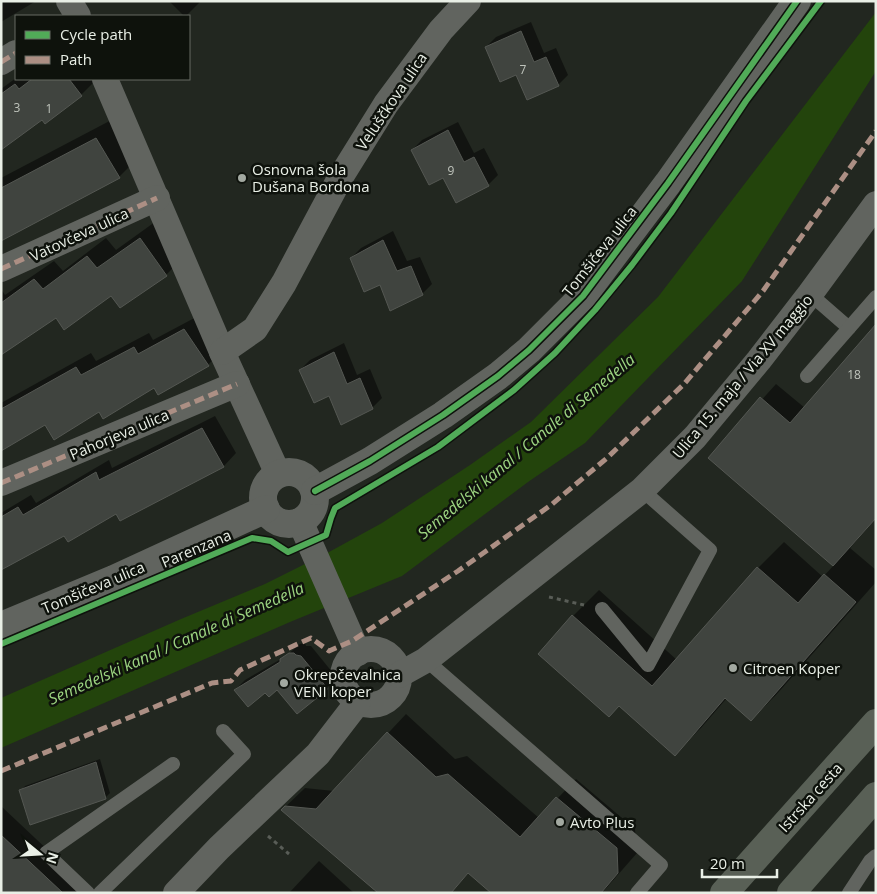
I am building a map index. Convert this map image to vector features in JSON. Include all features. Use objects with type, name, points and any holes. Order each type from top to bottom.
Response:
[{"type":"highway","name":"Istrska cesta","points":[[724,893],[876,723]]},
{"type":"highway","points":[[790,893],[876,796]]},
{"type":"street","points":[[69,1],[77,15]]},
{"type":"street","name":"Veluščkova ulica","points":[[222,352],[255,329],[284,283],[340,178],[386,104],[441,30],[468,1]]},
{"type":"street","name":"Tomšičeva ulica","points":[[314,491],[370,461],[443,415],[498,376],[529,350],[583,296],[668,183],[797,1]]},
{"type":"street","points":[[1,62],[15,54]]},
{"type":"street","points":[[105,80],[222,352],[278,474]]},
{"type":"street","name":"Vatovčeva ulica","points":[[1,269],[157,198]]},
{"type":"street","name":"Ulica 15. maja / Via XV maggio","points":[[399,675],[426,660],[642,490],[695,437],[753,367],[810,294],[876,204]]},
{"type":"street","name":"Pahorjeva ulica","points":[[1,483],[237,384]]},
{"type":"street","points":[[287,471],[296,472],[304,476],[311,483],[314,491],[313,509],[308,516],[300,522],[290,524],[280,522],[271,517],[263,501],[266,485],[271,478],[287,471]]},
{"type":"street","name":"Tomšičeva ulica","points":[[1,626],[114,579],[266,509]]},
{"type":"street","points":[[300,522],[358,653]]},
{"type":"street","points":[[366,650],[376,650],[392,658],[397,666],[399,675],[398,685],[394,694],[378,705],[358,702],[346,688],[343,678],[345,668],[350,659],[366,650]]},
{"type":"street","points":[[176,893],[219,848],[318,754],[358,702]]},
{"type":"lane","points":[[810,294],[849,328]]},
{"type":"lane","points":[[807,376],[876,298]]},
{"type":"lane","points":[[602,609],[648,666],[710,550],[642,490]]},
{"type":"lane","points":[[426,660],[661,866],[637,893]]},
{"type":"lane","points":[[100,893],[244,754],[223,731]]},
{"type":"lane","points":[[88,893],[46,853],[173,764]]},
{"type":"lane","points":[[849,893],[870,861],[876,856]]},
{"type":"path","points":[[517,589],[602,609]]},
{"type":"path","points":[[266,834],[289,854]]},
{"type":"water","name":"Semedelski kanal / Canale di Semedella","points":[[876,12],[876,71],[742,281],[585,443],[528,482],[402,576],[290,622],[1,748],[1,698],[265,584],[329,552],[382,523],[531,422],[658,297]]},
{"type":"building","points":[[521,31],[534,62],[546,57],[559,86],[527,100],[516,75],[500,82],[485,47]]},
{"type":"building","points":[[31,80],[70,80],[82,96],[45,124],[42,120],[1,150],[1,94],[15,84],[19,89]]},
{"type":"building","points":[[448,130],[464,162],[474,157],[489,186],[456,203],[443,178],[429,185],[411,150]]},
{"type":"building","points":[[96,138],[120,178],[1,241],[1,188]]},
{"type":"building","points":[[140,238],[167,276],[120,308],[111,296],[64,330],[56,318],[1,355],[1,303],[34,279],[43,289],[87,256],[97,268]]},
{"type":"building","points":[[383,240],[397,271],[411,266],[423,295],[390,311],[380,285],[364,292],[350,258]]},
{"type":"building","points":[[876,324],[876,518],[833,566],[708,458],[760,397],[790,423]]},
{"type":"building","points":[[184,329],[209,366],[158,395],[154,388],[103,419],[99,412],[54,440],[45,425],[1,451],[1,409],[76,367],[81,375],[134,347],[138,354]]},
{"type":"building","points":[[334,352],[347,384],[360,378],[373,409],[341,425],[329,396],[314,403],[299,370]]},
{"type":"building","points":[[202,428],[224,467],[120,521],[116,514],[68,542],[64,536],[1,570],[1,517],[18,507],[23,515],[96,472],[99,480]]},
{"type":"building","name":"Citroen Koper","points":[[757,567],[798,603],[824,574],[856,602],[751,721],[725,698],[675,756],[619,706],[609,717],[538,654],[572,615],[652,686]]},
{"type":"building","name":"Okrepčevalnica VENI koper","points":[[289,653],[301,656],[328,689],[297,714],[277,690],[269,697],[265,693],[248,707],[234,690],[280,662],[280,659]]},
{"type":"building","points":[[387,732],[436,777],[448,774],[520,837],[556,797],[617,848],[618,873],[601,893],[491,893],[468,873],[451,893],[378,893],[281,810],[285,806],[316,809]]},
{"type":"building","points":[[96,762],[106,799],[30,825],[19,790]]},
{"type":"building","points":[[1,835],[63,893],[1,893]]},
{"type":"marked path","points":[[1,62],[15,54]]},
{"type":"marked path","points":[[1,771],[212,683],[231,681],[240,670],[311,638],[329,651],[352,641],[458,571],[551,505],[607,458],[684,384],[763,291],[876,131]]},
{"type":"marked path","points":[[1,269],[157,198]]},
{"type":"marked path","points":[[1,483],[237,384]]},
{"type":"cycle path","points":[[315,491],[370,461],[443,415],[498,376],[529,350],[583,296],[668,183],[797,1]]},
{"type":"cycle path","name":"Parenzana","points":[[1,644],[252,538],[271,541],[288,552],[326,535],[335,508],[438,447],[514,390],[555,353],[595,310],[632,265],[671,213],[746,101],[821,1]]},
{"type":"place","name":"Osnovna šola Dušana Bordona","points":[[242,178]]},
{"type":"place","name":"Citroen Koper","points":[[733,668]]},
{"type":"place","name":"Okrepčevalnica VENI koper","points":[[284,683]]},
{"type":"place","name":"Avto Plus","points":[[560,822]]}]
